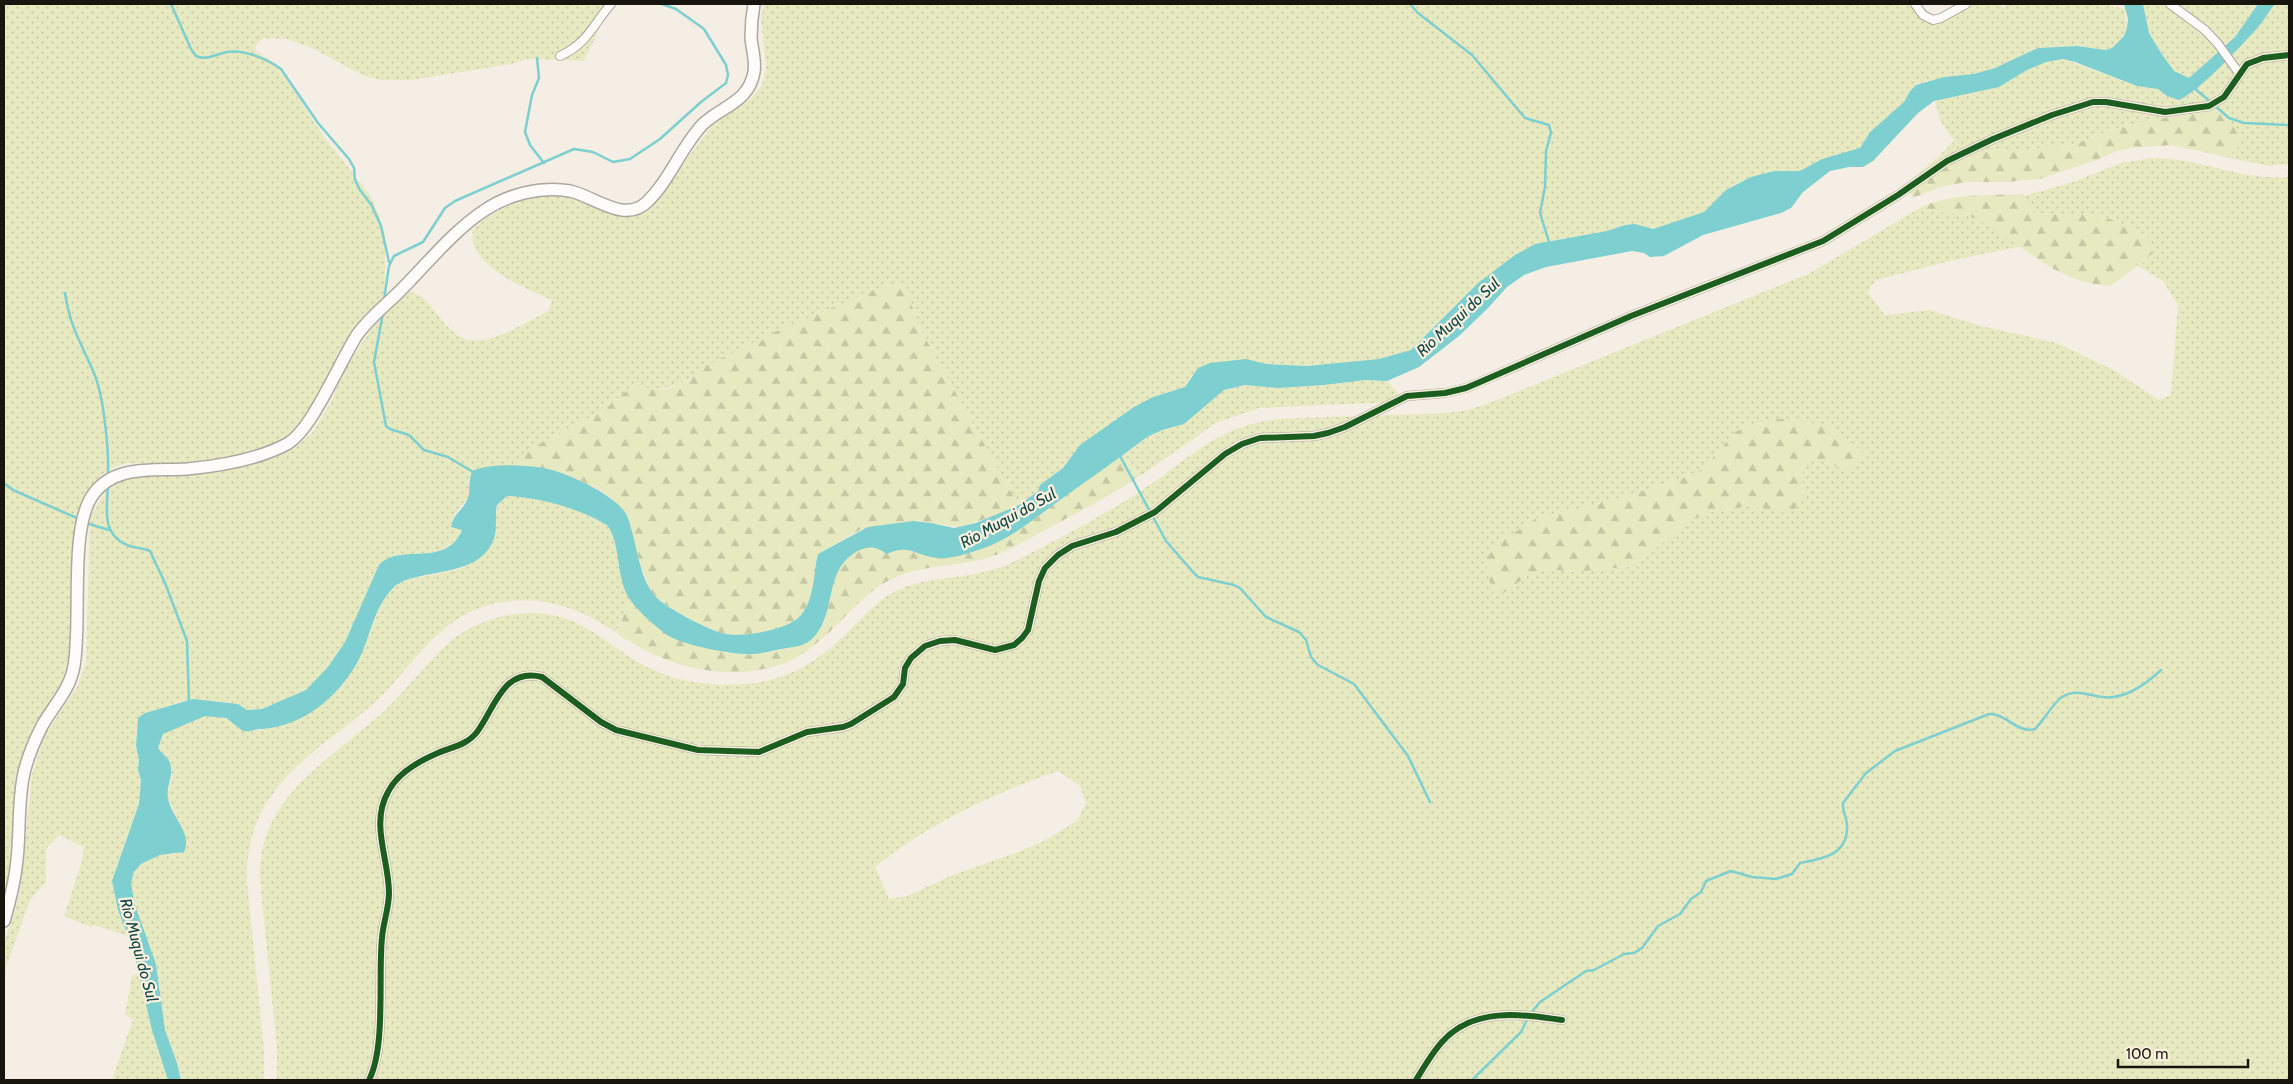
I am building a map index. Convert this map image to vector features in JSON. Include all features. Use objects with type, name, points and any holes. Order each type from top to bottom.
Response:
[{"type":"main road","points":[[4,920],[12,894],[17,863],[25,770],[42,725],[61,698],[74,668],[78,633],[81,530],[86,510],[96,491],[124,472],[210,466],[269,451],[296,439],[305,428],[345,355],[374,316],[470,220],[500,202],[519,194],[548,190],[579,194],[622,211],[642,207],[655,194],[704,124],[740,100],[747,91],[754,72],[751,36],[754,4]]},
{"type":"street","points":[[560,56],[577,47],[585,40],[611,4]]},
{"type":"street","points":[[1915,4],[1923,16],[1933,20],[1941,18],[1966,4]]},
{"type":"street","points":[[2170,4],[2192,18],[2221,48],[2239,73]]},
{"type":"street","points":[[369,1080],[375,1062],[379,1032],[382,937],[389,893],[380,831],[380,810],[394,783],[409,770],[422,761],[462,744],[471,738],[478,730],[491,706],[513,680],[530,674],[542,677],[601,722],[616,730],[698,750],[759,752],[807,732],[851,724],[894,697],[903,684],[905,668],[911,658],[925,646],[940,641],[955,640],[967,641],[995,650],[1014,645],[1028,630],[1039,581],[1045,568],[1058,555],[1072,546],[1116,532],[1155,512],[1225,454],[1242,444],[1260,438],[1328,433],[1406,396],[1445,392],[1480,382],[1631,316],[1824,240],[1898,195],[1946,161],[2052,115],[2093,102],[2106,102],[2164,112],[2209,106],[2224,97],[2247,64],[2255,60],[2289,55]]},
{"type":"street","points":[[1416,1080],[1442,1042],[1466,1024],[1501,1014],[1521,1014],[1562,1020]]},
{"type":"green space","points":[[4,4],[611,4],[584,61],[527,59],[511,64],[411,80],[380,80],[364,76],[314,49],[287,39],[263,38],[257,44],[255,50],[274,63],[324,137],[370,195],[385,235],[385,298],[369,311],[357,328],[334,364],[323,391],[292,436],[271,446],[210,461],[190,464],[129,463],[116,466],[100,476],[92,486],[83,501],[79,514],[71,677],[38,725],[4,912]]},
{"type":"green space","points":[[764,4],[1916,4],[1929,22],[1959,4],[2000,4],[2003,8],[2007,4],[2105,4],[2125,9],[2127,28],[2124,35],[2112,48],[2105,50],[2077,46],[2038,48],[1995,68],[1974,74],[1944,77],[1916,84],[1904,102],[1870,132],[1860,148],[1800,171],[1774,171],[1744,180],[1726,190],[1704,212],[1653,229],[1635,224],[1625,225],[1607,231],[1535,244],[1515,255],[1478,283],[1411,350],[1379,359],[1307,366],[1266,364],[1247,359],[1191,376],[1185,387],[1153,397],[1080,445],[1063,468],[1040,485],[1038,491],[1018,505],[923,334],[902,283],[703,369],[684,382],[661,388],[631,387],[604,410],[531,448],[517,466],[483,469],[472,475],[468,480],[468,497],[454,516],[452,522],[451,527],[462,529],[454,541],[445,548],[434,552],[398,555],[388,558],[379,565],[345,642],[328,667],[306,690],[262,709],[247,710],[238,704],[217,701],[183,701],[145,713],[137,724],[136,746],[139,760],[138,770],[141,780],[139,804],[112,881],[118,910],[128,936],[94,925],[91,927],[64,916],[82,861],[84,847],[59,835],[46,849],[46,882],[30,900],[4,973],[4,944],[20,892],[32,774],[45,735],[77,687],[86,663],[90,517],[103,496],[104,489],[123,476],[190,476],[274,458],[295,448],[313,432],[331,402],[345,369],[378,319],[410,292],[425,300],[457,335],[474,341],[496,337],[548,311],[552,300],[528,290],[500,274],[488,264],[479,254],[473,242],[473,230],[483,221],[508,206],[536,197],[565,196],[579,199],[623,216],[641,214],[650,209],[710,128],[730,111],[751,99],[762,85],[766,68],[761,19]]},
{"type":"green space","points":[[2143,4],[2258,4],[2235,37],[2189,78],[2174,71],[2161,53],[2149,33]]},
{"type":"green space","points":[[2275,4],[2289,4],[2289,164],[2269,166],[2221,156],[2232,154],[2222,112],[2214,110],[2158,119],[2114,129],[2069,146],[1940,155],[1954,141],[1940,120],[1935,101],[1999,87],[2027,70],[2046,62],[2063,59],[2137,86],[2158,89],[2167,96],[2200,85],[2260,25]]},
{"type":"green space","points":[[2214,110],[2220,112],[2228,119],[2241,143],[2232,154],[2221,156],[2171,145],[2130,148],[2040,179],[2007,182],[1965,182],[1941,187],[1912,198],[1906,184],[1940,155],[2069,146],[2114,129],[2158,119]]},
{"type":"green space","points":[[2152,158],[2169,159],[2254,176],[2289,177],[2289,1080],[277,1080],[277,1049],[260,880],[262,851],[270,826],[283,804],[319,765],[382,713],[447,644],[477,625],[511,615],[547,614],[581,625],[646,666],[679,679],[729,685],[754,683],[781,677],[805,666],[827,651],[875,605],[894,592],[921,582],[981,573],[1011,563],[1109,511],[1141,491],[1205,445],[1233,430],[1258,422],[1278,419],[1446,413],[1468,410],[1810,273],[1918,209],[1970,216],[2022,246],[1954,260],[1876,280],[1867,292],[1885,315],[1929,310],[1981,326],[2057,343],[2115,371],[2159,400],[2171,395],[2178,305],[2163,281],[2138,266],[2152,254],[2144,234],[2110,219],[2088,215],[2033,213],[2023,196],[2070,183],[2121,163]],"holes":[[[1735,432],[1850,469],[1834,466],[1818,459],[1803,467],[1804,495],[1763,509],[1750,506],[1709,512],[1683,525],[1648,555],[1628,567],[1571,572],[1550,569],[1530,574],[1502,594],[1501,541],[1537,518],[1602,503],[1678,480],[1703,469]],[[1058,771],[1080,786],[1086,803],[1077,821],[1046,840],[1021,851],[953,875],[907,896],[889,899],[875,867],[896,851],[962,811]]]},
{"type":"green space","points":[[2023,194],[2034,213],[2088,215],[2110,219],[2144,234],[2150,240],[2152,254],[2111,286],[2091,284],[2057,271],[1978,220],[1963,215],[1918,209],[1956,197]]},
{"type":"green space","points":[[903,283],[923,334],[1018,505],[1001,514],[959,527],[913,521],[860,530],[818,554],[813,586],[806,608],[801,615],[787,625],[766,631],[734,635],[718,632],[686,617],[665,604],[651,592],[624,513],[609,496],[588,484],[558,472],[543,468],[517,466],[531,448],[604,410],[631,387],[669,389],[689,380],[705,366],[779,330],[886,285]]},
{"type":"green space","points":[[1366,380],[1387,381],[1398,393],[1398,402],[1259,408],[1216,423],[1140,476],[1127,458],[1122,456],[1147,437],[1162,430],[1184,424],[1224,390],[1245,385],[1278,388]]},
{"type":"green space","points":[[1777,419],[1796,419],[1833,428],[1863,452],[1866,458],[1850,469],[1834,466],[1818,459],[1803,467],[1804,495],[1794,510],[1785,513],[1750,506],[1709,512],[1683,525],[1648,555],[1628,567],[1571,572],[1550,569],[1530,574],[1502,594],[1493,592],[1487,572],[1488,556],[1501,541],[1537,518],[1602,503],[1678,480],[1703,469],[1735,432],[1753,424]]},
{"type":"green space","points":[[1122,456],[1127,458],[1139,476],[1115,492],[997,555],[966,563],[917,570],[905,573],[884,583],[866,596],[817,643],[803,654],[788,662],[766,669],[744,672],[721,672],[699,669],[656,655],[617,633],[626,607],[633,602],[668,635],[682,641],[728,653],[752,655],[790,648],[810,641],[824,622],[831,590],[837,573],[846,557],[864,548],[876,547],[887,554],[907,550],[930,557],[942,558],[983,548],[1018,530]]},
{"type":"green space","points":[[507,496],[546,501],[573,509],[608,526],[616,544],[624,584],[633,602],[626,607],[616,633],[585,614],[550,603],[513,601],[495,603],[477,609],[446,627],[420,652],[385,693],[293,770],[265,806],[255,826],[249,847],[247,881],[264,1050],[264,1080],[181,1080],[165,1030],[156,964],[135,905],[131,883],[134,872],[141,864],[160,855],[176,854],[180,824],[167,797],[172,777],[168,759],[158,748],[163,733],[189,720],[205,716],[216,716],[239,728],[250,731],[279,726],[307,714],[332,695],[342,684],[358,659],[389,592],[410,579],[457,570],[474,560],[497,525],[495,519],[499,501]]},
{"type":"green space","points":[[139,972],[152,1030],[168,1080],[112,1080],[133,1020],[125,1014],[132,976]]},
{"type":"water","name":"Rio Muqui do Sul","points":[[2124,4],[2143,4],[2149,33],[2161,53],[2174,71],[2189,78],[2235,37],[2258,4],[2275,4],[2259,26],[2221,66],[2198,87],[2179,100],[2167,96],[2158,89],[2137,86],[2075,62],[2063,59],[2046,62],[2027,70],[1999,87],[1934,101],[1918,113],[1873,161],[1863,167],[1849,167],[1830,171],[1803,192],[1791,208],[1781,213],[1703,235],[1664,256],[1650,257],[1644,253],[1632,251],[1546,267],[1524,275],[1507,287],[1459,336],[1419,367],[1387,381],[1366,380],[1278,388],[1245,385],[1224,390],[1184,424],[1162,430],[1147,437],[1020,529],[987,547],[943,558],[930,557],[907,550],[887,554],[874,548],[860,550],[848,558],[840,568],[825,617],[820,628],[807,643],[746,654],[723,652],[675,639],[653,623],[631,601],[623,583],[615,544],[608,526],[573,509],[546,501],[507,496],[497,505],[495,535],[491,545],[482,556],[471,563],[414,578],[402,582],[393,588],[376,614],[361,654],[349,676],[317,708],[305,716],[277,727],[243,731],[226,718],[205,716],[163,734],[158,748],[169,761],[171,768],[168,798],[184,832],[186,845],[184,852],[160,855],[141,864],[134,872],[131,883],[135,905],[156,964],[165,1030],[181,1080],[168,1080],[152,1030],[133,949],[118,910],[112,881],[139,804],[141,780],[138,770],[139,760],[136,746],[138,718],[145,713],[193,699],[238,704],[247,710],[262,709],[306,690],[328,667],[345,642],[379,565],[388,558],[399,555],[434,552],[445,549],[455,542],[462,530],[451,527],[455,516],[468,499],[472,471],[498,466],[534,467],[552,470],[577,479],[613,500],[622,508],[627,516],[645,580],[661,602],[700,624],[726,634],[755,633],[777,628],[795,620],[806,608],[811,594],[818,554],[868,527],[913,521],[954,528],[976,523],[1019,505],[1038,491],[1040,485],[1063,468],[1080,445],[1134,407],[1153,397],[1185,387],[1198,368],[1210,363],[1246,359],[1266,364],[1307,366],[1379,359],[1411,350],[1478,283],[1515,255],[1535,244],[1607,231],[1625,225],[1635,224],[1653,229],[1704,212],[1726,190],[1751,177],[1774,171],[1800,171],[1822,159],[1860,148],[1870,132],[1904,102],[1916,85],[1944,77],[1974,74],[1995,68],[2038,48],[2077,46],[2105,50],[2112,48],[2124,36],[2127,28],[2128,19]]},
{"type":"waterway","points":[[171,4],[196,56],[208,57],[234,51],[248,53],[262,58],[281,69],[318,123],[349,159],[354,168],[355,180],[372,206],[381,226],[389,262]]},
{"type":"waterway","points":[[384,300],[389,266],[394,256],[423,242],[445,208],[455,201],[574,149],[593,152],[613,162],[630,159],[660,139],[701,102],[726,83],[728,75],[726,65],[704,29],[676,9],[662,4]]},
{"type":"waterway","points":[[1410,4],[1418,13],[1472,55],[1525,118],[1549,125],[1551,133],[1546,151],[1545,187],[1540,213],[1549,242]]},
{"type":"waterway","points":[[537,58],[539,78],[532,95],[525,132],[530,145],[544,163]]},
{"type":"waterway","points":[[2193,87],[2229,118],[2244,123],[2289,125]]},
{"type":"waterway","points":[[65,293],[73,325],[98,383],[107,439],[108,477]]},
{"type":"waterway","points":[[383,313],[374,362],[386,426],[409,435],[424,450],[448,457],[473,472]]},
{"type":"waterway","points":[[1120,456],[1166,541],[1193,572],[1198,577],[1240,588],[1266,617],[1299,632],[1306,640],[1311,657],[1318,665],[1354,684],[1408,756],[1430,802]]},
{"type":"waterway","points":[[4,483],[13,490],[79,519]]},
{"type":"waterway","points":[[108,485],[107,520],[109,527],[113,534],[127,545],[150,551],[165,583],[187,641],[189,702]]},
{"type":"waterway","points":[[86,523],[109,530]]},
{"type":"waterway","points":[[1472,1080],[1521,1032],[1530,1014],[1540,1002],[1586,971],[1594,970],[1624,954],[1634,953],[1642,948],[1658,926],[1680,914],[1691,899],[1701,892],[1706,881],[1731,871],[1752,877],[1776,879],[1792,874],[1800,863],[1817,860],[1833,854],[1839,849],[1846,836],[1847,823],[1843,803],[1866,773],[1895,751],[1989,714],[2001,717],[2023,729],[2035,729],[2056,703],[2067,694],[2078,693],[2103,697],[2119,696],[2142,685],[2161,670]]},
{"type":"cycle path","points":[[369,1080],[378,1049],[380,1031],[382,938],[389,899],[380,829],[383,804],[392,785],[409,769],[431,756],[464,743],[473,736],[495,701],[509,684],[518,678],[529,676],[542,677],[601,722],[616,730],[698,750],[759,752],[807,732],[843,727],[894,697],[903,684],[905,668],[911,658],[925,646],[940,641],[955,640],[995,650],[1014,645],[1028,630],[1039,581],[1045,568],[1058,555],[1072,546],[1116,532],[1155,512],[1225,454],[1242,444],[1260,438],[1314,436],[1328,433],[1345,427],[1407,396],[1445,393],[1466,388],[1631,316],[1823,241],[1898,195],[1947,161],[1993,139],[2052,115],[2093,102],[2106,102],[2165,112],[2209,106],[2224,97],[2247,64],[2263,58],[2289,55]]},
{"type":"cycle path","points":[[1416,1080],[1431,1055],[1442,1042],[1454,1031],[1468,1023],[1483,1018],[1514,1015],[1562,1020]]}]
